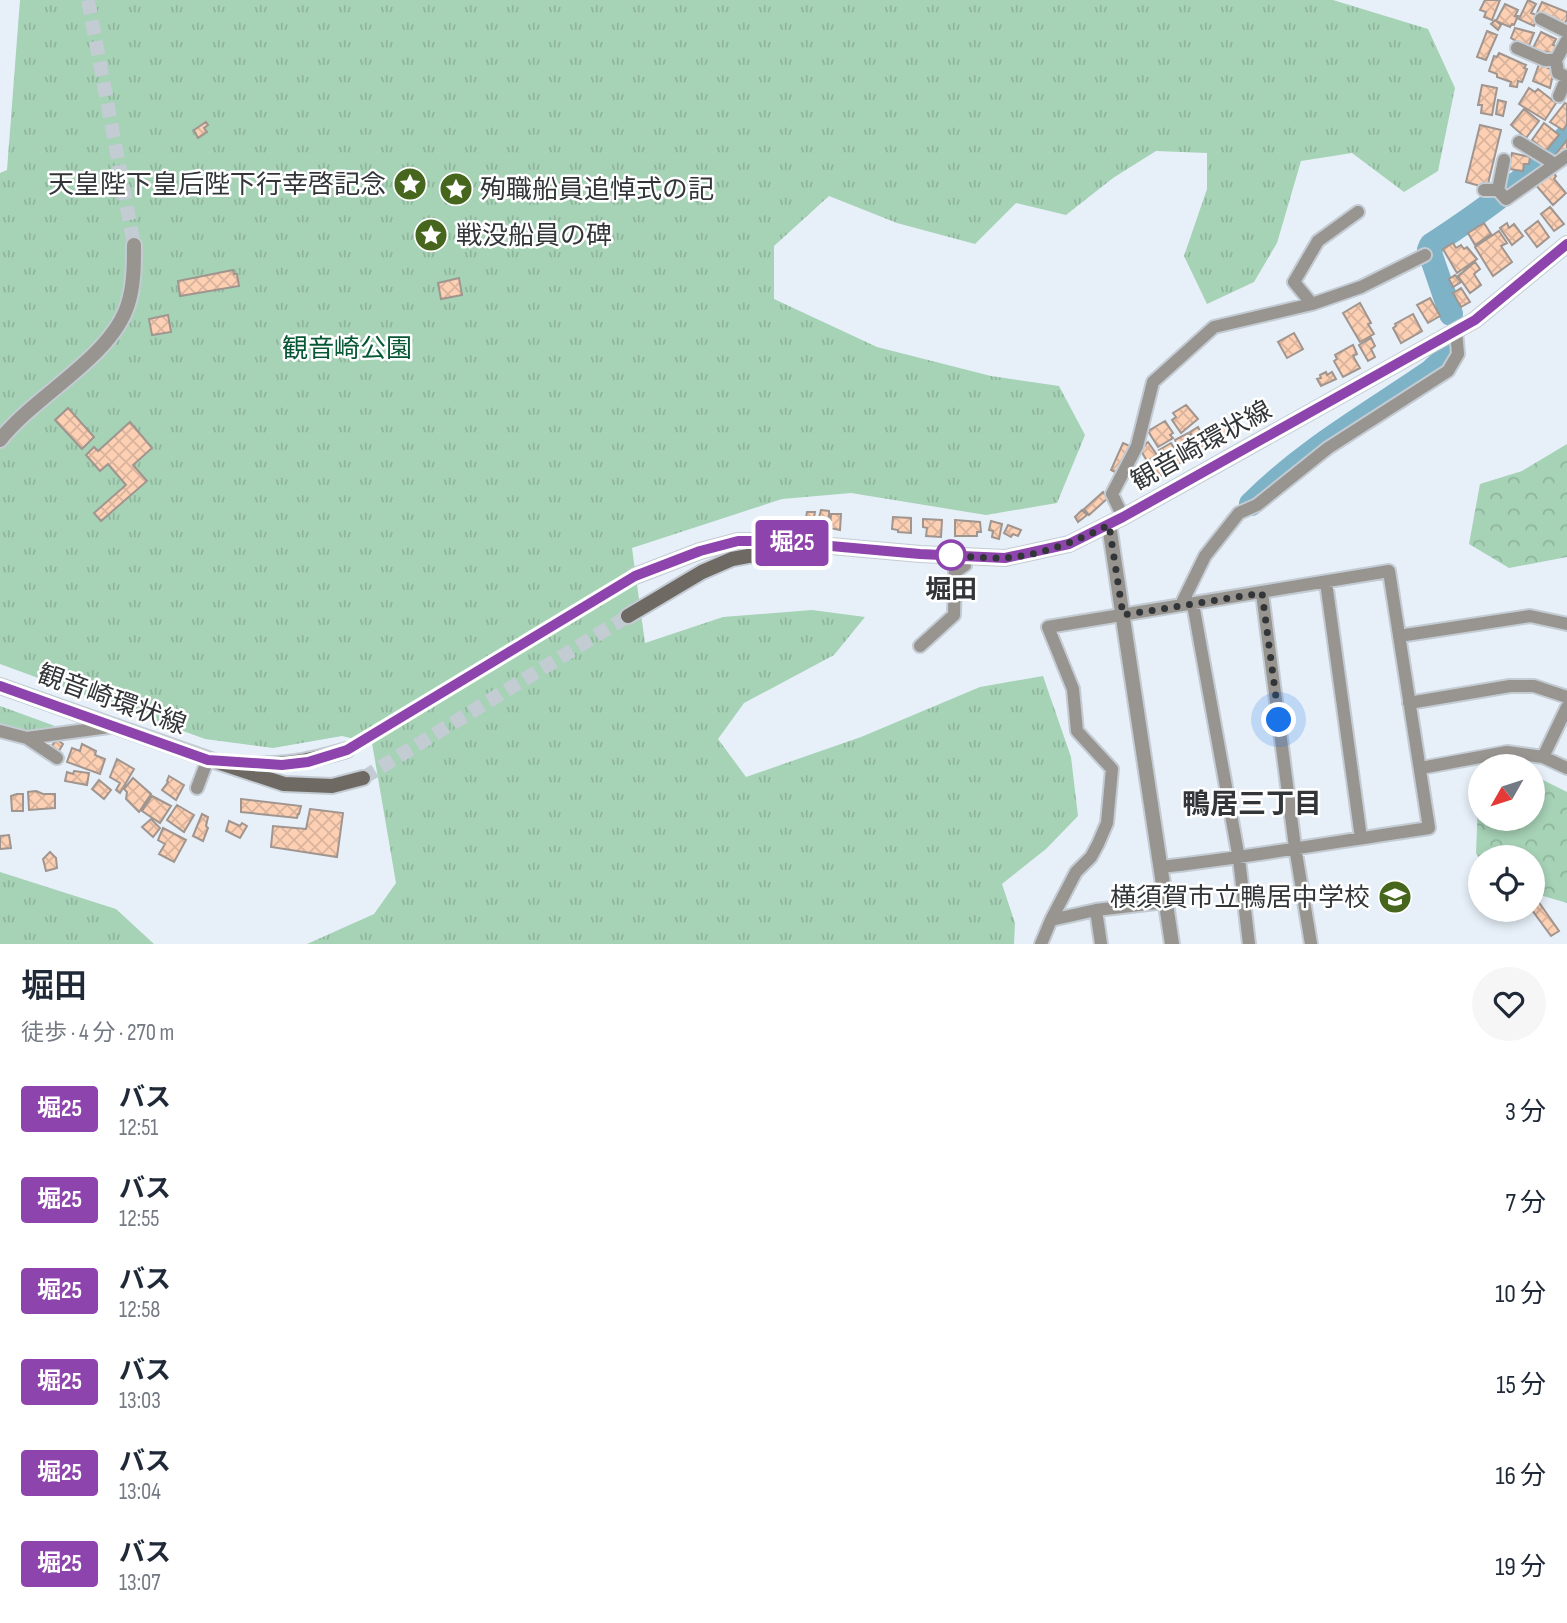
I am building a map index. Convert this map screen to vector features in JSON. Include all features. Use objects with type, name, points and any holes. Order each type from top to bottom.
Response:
[{"type":"main road","name":"観音崎環状線","points":[[635,576],[700,551],[738,541],[775,541],[1005,558],[1069,544],[1109,525],[1456,331],[1484,313],[1567,244]]},
{"type":"main road","name":"観音崎環状線","points":[[628,616],[702,572],[732,559],[816,545]]},
{"type":"main road","name":"観音崎環状線","points":[[0,686],[208,760],[284,784],[332,786],[363,778]]},
{"type":"main road","name":"観音崎環状線","points":[[208,760],[282,765],[308,762],[347,750]]},
{"type":"street","points":[[1541,19],[1567,32]]},
{"type":"street","points":[[1559,96],[1567,77],[1558,73],[1556,60],[1567,40]]},
{"type":"street","points":[[1517,48],[1545,60],[1556,60]]},
{"type":"street","points":[[1519,142],[1547,161]]},
{"type":"street","points":[[1484,190],[1502,194],[1547,161],[1567,156]]},
{"type":"street","points":[[1502,194],[1504,160]]},
{"type":"street","points":[[1312,304],[1294,282],[1318,241],[1358,212]]},
{"type":"street","points":[[0,440],[21,416],[92,355],[114,332],[128,304],[134,276],[134,245]]},
{"type":"street","points":[[1123,517],[1112,494],[1137,446],[1153,382],[1214,327],[1312,304],[1361,287],[1425,255]]},
{"type":"street","points":[[1250,944],[1239,859],[1187,605],[1205,556],[1239,513],[1257,505],[1328,447],[1448,371],[1458,354],[1456,331]]},
{"type":"street","points":[[1109,525],[1171,944]]},
{"type":"street","points":[[920,646],[954,615],[955,572],[965,565],[964,556]]},
{"type":"street","points":[[1041,944],[1076,872],[1091,857],[1107,823],[1112,769],[1077,731],[1073,689],[1048,626],[1389,571],[1429,828],[1296,847],[1239,859],[1161,867]]},
{"type":"street","points":[[1326,582],[1362,838]]},
{"type":"street","points":[[1262,593],[1311,944]]},
{"type":"street","points":[[1399,636],[1530,616],[1567,624]]},
{"type":"street","points":[[1409,704],[1522,686],[1534,686],[1567,697]]},
{"type":"street","points":[[1544,754],[1567,707]]},
{"type":"street","points":[[0,732],[27,738],[117,726]]},
{"type":"street","points":[[27,738],[57,758]]},
{"type":"street","points":[[1496,754],[1521,754]]},
{"type":"street","points":[[1545,758],[1567,768]]},
{"type":"street","points":[[1421,768],[1468,759]]},
{"type":"street","points":[[197,788],[208,760]]},
{"type":"street","points":[[1051,920],[1165,902]]},
{"type":"street","points":[[1096,911],[1101,944]]},
{"type":"green space","name":"観音崎公園","points":[[20,0],[1333,0],[1428,29],[1455,88],[1438,171],[1404,192],[1352,153],[1301,161],[1277,243],[1254,282],[1207,304],[1184,256],[1207,189],[1207,153],[1156,151],[1113,178],[1066,215],[1016,203],[975,244],[897,223],[829,196],[774,246],[774,299],[877,347],[991,376],[1059,386],[1085,435],[1057,503],[986,515],[851,493],[782,499],[632,548],[645,643],[723,617],[812,610],[865,617],[834,655],[744,703],[718,739],[746,777],[861,737],[980,687],[1043,676],[1071,757],[1078,816],[1046,849],[1002,884],[1015,923],[1014,944],[307,944],[374,914],[396,883],[372,743],[342,736],[273,748],[205,739],[0,664],[0,173],[7,170]]},
{"type":"green space","points":[[1567,444],[1567,557],[1509,568],[1469,544],[1480,484],[1522,471]]},
{"type":"green space","points":[[0,706],[55,726],[27,734],[0,727]]},
{"type":"green space","points":[[1545,781],[1567,792],[1567,903],[1545,897],[1545,845],[1476,845],[1477,831],[1545,831]]},
{"type":"green space","points":[[0,872],[116,909],[154,944],[0,944]]},
{"type":"building","points":[[1485,0],[1500,0],[1492,20],[1484,17],[1486,12],[1480,10]]},
{"type":"building","points":[[1528,0],[1536,4],[1531,13],[1536,15],[1542,2],[1567,12],[1563,27],[1538,15],[1534,26],[1519,19]]},
{"type":"building","points":[[1505,4],[1518,10],[1514,25],[1510,27],[1496,21]]},
{"type":"building","points":[[1495,20],[1501,25],[1498,30],[1491,24]]},
{"type":"building","points":[[1515,28],[1534,33],[1528,48],[1511,38]]},
{"type":"building","points":[[1487,31],[1497,35],[1486,60],[1477,57]]},
{"type":"building","points":[[1541,32],[1556,39],[1553,45],[1560,48],[1556,56],[1547,52],[1546,57],[1532,50]]},
{"type":"building","points":[[1499,53],[1526,65],[1522,82],[1518,81],[1517,87],[1510,86],[1511,82],[1489,71],[1494,56],[1497,57]]},
{"type":"building","points":[[1540,61],[1554,70],[1550,88],[1533,81]]},
{"type":"building","points":[[1482,85],[1497,88],[1492,115],[1481,113],[1482,105],[1478,105]]},
{"type":"building","points":[[1529,88],[1535,92],[1538,89],[1556,103],[1545,120],[1519,104]]},
{"type":"building","points":[[1498,100],[1506,102],[1503,116],[1496,114]]},
{"type":"building","points":[[1565,103],[1567,124],[1563,130],[1550,122]]},
{"type":"building","points":[[1524,109],[1539,121],[1526,138],[1511,125]]},
{"type":"building","points":[[206,122],[208,125],[204,128],[207,132],[198,138],[194,130]]},
{"type":"building","points":[[1544,123],[1559,135],[1546,151],[1532,140]]},
{"type":"building","points":[[1480,125],[1501,130],[1487,188],[1466,182]]},
{"type":"building","points":[[1567,140],[1567,151],[1560,157],[1556,154]]},
{"type":"building","points":[[1512,153],[1530,157],[1529,164],[1524,164],[1523,171],[1509,169]]},
{"type":"building","points":[[1551,170],[1556,176],[1554,179],[1566,193],[1553,205],[1535,184]]},
{"type":"building","points":[[1550,207],[1564,224],[1554,231],[1541,214]]},
{"type":"building","points":[[1538,221],[1549,237],[1537,247],[1525,231]]},
{"type":"building","points":[[1484,223],[1491,234],[1475,245],[1468,233]]},
{"type":"building","points":[[1507,223],[1509,228],[1514,224],[1523,236],[1512,245],[1500,228]]},
{"type":"building","points":[[1499,231],[1507,243],[1501,246],[1512,262],[1493,276],[1475,247]]},
{"type":"building","points":[[1453,243],[1456,248],[1461,245],[1464,249],[1467,247],[1477,259],[1457,273],[1443,249]]},
{"type":"building","points":[[1475,262],[1480,269],[1474,274],[1481,285],[1470,293],[1458,276]]},
{"type":"building","points":[[233,270],[234,274],[237,274],[239,286],[180,296],[178,281]]},
{"type":"building","points":[[1455,275],[1461,282],[1453,287],[1449,279]]},
{"type":"building","points":[[459,278],[462,295],[441,299],[438,283]]},
{"type":"building","points":[[1461,288],[1470,302],[1461,307],[1453,293]]},
{"type":"building","points":[[1430,298],[1440,316],[1428,323],[1417,305]]},
{"type":"building","points":[[1360,303],[1374,334],[1360,342],[1343,313]]},
{"type":"building","points":[[1413,314],[1422,331],[1401,343],[1393,328],[1395,324]]},
{"type":"building","points":[[168,315],[171,332],[152,335],[149,319]]},
{"type":"building","points":[[1294,333],[1303,349],[1287,358],[1278,342]]},
{"type":"building","points":[[1371,338],[1375,346],[1371,349],[1375,357],[1368,361],[1359,345]]},
{"type":"building","points":[[1353,345],[1357,354],[1353,356],[1360,368],[1343,377],[1334,361],[1337,359],[1335,355]]},
{"type":"building","points":[[1326,372],[1327,375],[1332,372],[1336,379],[1321,386],[1317,379]]},
{"type":"building","points":[[1186,405],[1198,419],[1181,433],[1172,420],[1176,417],[1173,413]]},
{"type":"building","points":[[68,408],[94,437],[82,449],[55,420]]},
{"type":"building","points":[[1165,421],[1173,433],[1170,435],[1173,438],[1158,447],[1148,431]]},
{"type":"building","points":[[1228,421],[1237,432],[1224,439],[1214,428]]},
{"type":"building","points":[[130,422],[152,448],[133,465],[147,481],[101,521],[94,513],[126,485],[108,464],[100,471],[86,455],[94,447],[98,451]]},
{"type":"building","points":[[1198,427],[1208,447],[1200,451],[1190,432]]},
{"type":"building","points":[[1188,433],[1194,443],[1180,450],[1175,440]]},
{"type":"building","points":[[1148,442],[1157,455],[1147,461],[1140,449]]},
{"type":"building","points":[[1123,443],[1132,447],[1119,474],[1111,470]]},
{"type":"building","points":[[1171,443],[1182,462],[1171,469],[1159,450]]},
{"type":"building","points":[[1158,457],[1167,472],[1157,478],[1148,463]]},
{"type":"building","points":[[1103,492],[1108,498],[1089,515],[1084,509]]},
{"type":"building","points":[[821,510],[829,511],[829,526],[817,525]]},
{"type":"building","points":[[1082,510],[1087,515],[1078,522],[1075,517]]},
{"type":"building","points":[[807,512],[815,512],[812,528],[804,528]]},
{"type":"building","points":[[831,514],[841,514],[840,530],[830,528]]},
{"type":"building","points":[[893,517],[911,518],[911,533],[892,529]]},
{"type":"building","points":[[792,518],[801,519],[801,532],[789,529]]},
{"type":"building","points":[[923,519],[942,520],[941,537],[926,536],[927,528],[923,527]]},
{"type":"building","points":[[955,520],[980,522],[981,532],[977,532],[977,536],[955,536]]},
{"type":"building","points":[[991,521],[1002,524],[999,539],[992,537],[993,531],[989,530]]},
{"type":"building","points":[[1008,525],[1021,530],[1018,536],[1013,534],[1011,537],[1004,533]]},
{"type":"building","points":[[56,739],[63,744],[59,751],[52,746]]},
{"type":"building","points":[[82,744],[96,751],[95,755],[105,759],[100,774],[67,762],[72,748],[80,751]]},
{"type":"building","points":[[117,759],[134,769],[120,793],[116,790],[120,783],[110,777]]},
{"type":"building","points":[[74,771],[89,773],[87,785],[65,781],[67,772],[73,774]]},
{"type":"building","points":[[169,776],[184,785],[176,800],[162,790]]},
{"type":"building","points":[[133,778],[151,794],[139,812],[126,799],[127,792],[124,789]]},
{"type":"building","points":[[99,780],[111,790],[104,799],[92,789]]},
{"type":"building","points":[[28,792],[55,794],[55,808],[29,810]]},
{"type":"building","points":[[23,794],[23,811],[12,811],[11,796]]},
{"type":"building","points":[[152,796],[171,806],[160,823],[142,811]]},
{"type":"building","points":[[241,799],[301,806],[297,818],[241,812]]},
{"type":"building","points":[[177,805],[194,815],[184,832],[167,820]]},
{"type":"building","points":[[310,809],[343,813],[337,857],[271,847],[273,826],[306,829]]},
{"type":"building","points":[[202,814],[208,817],[208,828],[203,841],[193,836]]},
{"type":"building","points":[[151,819],[160,828],[153,837],[142,827]]},
{"type":"building","points":[[229,821],[247,826],[240,838],[226,831]]},
{"type":"building","points":[[163,828],[186,840],[174,862],[159,854],[165,844],[158,840]]},
{"type":"building","points":[[9,835],[11,848],[0,849],[0,836]]},
{"type":"building","points":[[50,852],[56,858],[57,868],[46,871],[43,859]]},
{"type":"building","points":[[1545,911],[1559,931],[1551,936],[1541,922],[1545,922]]},
{"type":"waterway","points":[[1451,314],[1429,250],[1431,245],[1503,195],[1567,136]]},
{"type":"waterway","points":[[1251,504],[1314,450],[1430,372],[1445,358],[1448,348]]},
{"type":"tunnel","points":[[88,0],[134,245]]},
{"type":"tunnel","points":[[347,750],[635,576]]},
{"type":"tunnel","points":[[363,778],[628,616]]},
{"type":"bus line","name":"堀25","points":[[0,686],[208,760],[282,765],[308,762],[347,750],[635,576],[700,551],[738,541],[775,541],[920,554],[1005,558],[1069,544],[1123,517],[1475,320],[1567,244]]},
{"type":"place","name":"天皇陛下皇后陛下行幸啓記念","points":[[410,184]]},
{"type":"place","name":"殉職船員追悼式の記","points":[[456,189]]},
{"type":"place","name":"戦没船員の碑","points":[[431,235]]},
{"type":"place","name":"堀田","points":[[951,555]]},
{"type":"place","name":"横須賀市立鴨居中学校","points":[[1395,897]]},
{"type":"district","name":"鴨居三丁目","points":[[1252,803]]},
{"type":"route","points":[[951,555],[942,555],[1005,558],[1069,544],[1109,525],[1123,615],[1262,593],[1279,720]]}]
